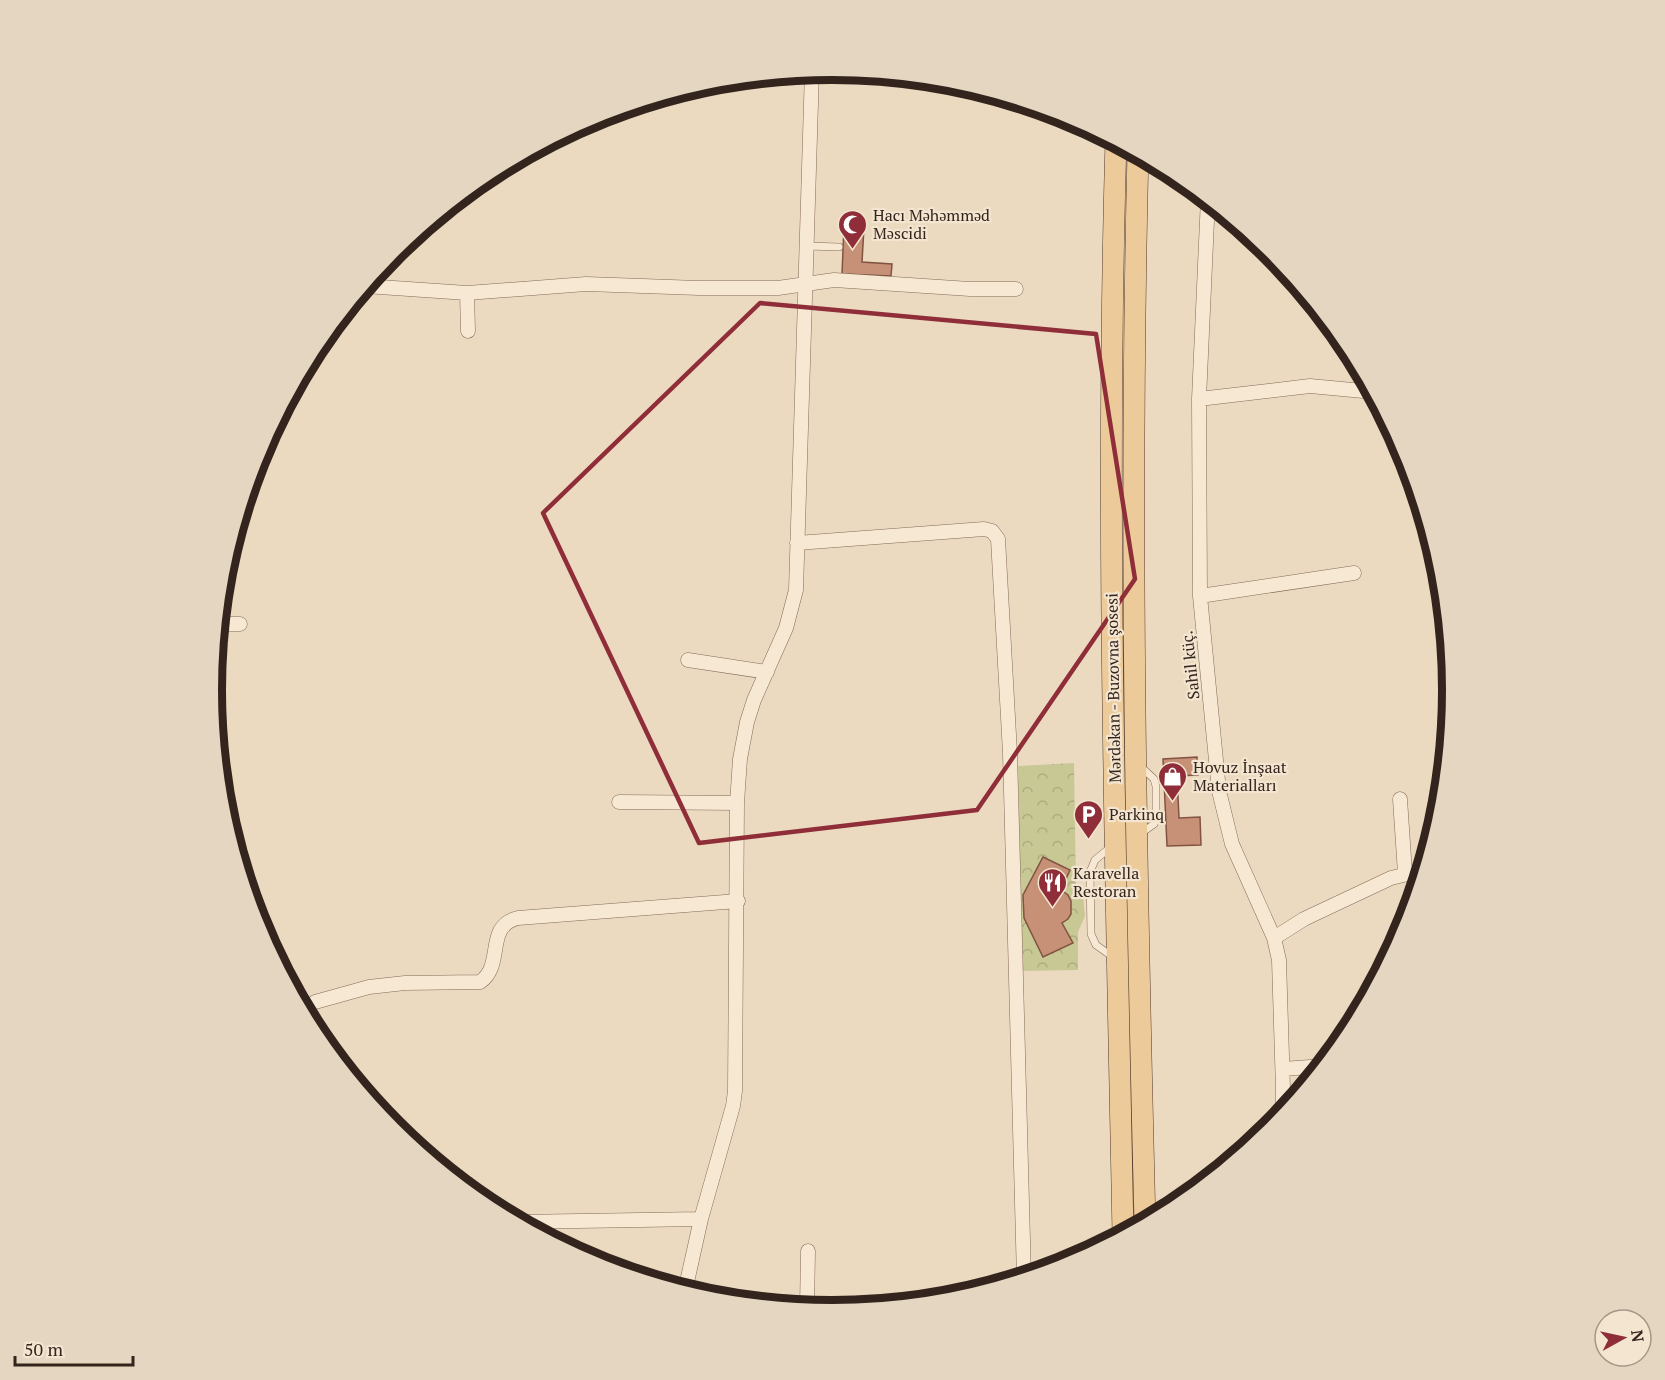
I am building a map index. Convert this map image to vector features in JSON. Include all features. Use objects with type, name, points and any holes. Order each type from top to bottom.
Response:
[{"type":"main road","name":"Mərdəkan - Buzovna şosesi","points":[[1116,149],[1112,258],[1112,635],[1123,1227]]},
{"type":"main road","name":"Mərdəkan - Buzovna şosesi","points":[[1138,161],[1133,432],[1136,762],[1145,1215]]},
{"type":"street","points":[[687,1283],[735,1091],[737,803],[740,759],[747,722],[780,646],[793,608],[796,590],[812,81]]},
{"type":"street","name":"Sahil küç.","points":[[1208,209],[1199,399],[1200,596],[1223,813],[1232,844],[1274,938],[1279,960],[1282,1102]]},
{"type":"street","points":[[374,287],[467,293],[586,284],[689,288],[778,288],[834,280],[970,289],[1016,289]]},
{"type":"street","points":[[467,293],[468,331]]},
{"type":"street","points":[[1199,399],[1310,386],[1364,391]]},
{"type":"street","points":[[797,543],[984,529],[992,531],[998,539],[1010,753],[1024,1270]]},
{"type":"street","points":[[1200,596],[1354,573]]},
{"type":"street","points":[[226,624],[240,624]]},
{"type":"street","points":[[688,660],[767,672]]},
{"type":"street","points":[[1400,799],[1405,873]]},
{"type":"street","points":[[619,802],[737,803]]},
{"type":"street","points":[[1274,938],[1330,906],[1405,873],[1415,871]]},
{"type":"street","points":[[315,1002],[369,987],[405,983],[480,982],[488,977],[492,969],[497,938],[507,920],[738,902]]},
{"type":"street","points":[[1283,1069],[1313,1067]]},
{"type":"street","points":[[532,1222],[701,1219]]},
{"type":"street","points":[[807,1299],[808,1251]]},
{"type":"lane","points":[[807,246],[839,247]]},
{"type":"highlighted area","points":[[760,303],[1096,334],[1135,579],[977,810],[699,843],[543,513]]},
{"type":"green space","points":[[1074,763],[1076,887],[1083,897],[1085,916],[1078,932],[1078,970],[1021,971],[1018,766]]},
{"type":"building","points":[[844,226],[864,227],[862,262],[892,264],[891,276],[842,274]]},
{"type":"building","points":[[1197,757],[1198,775],[1177,776],[1179,818],[1200,817],[1201,845],[1167,846],[1163,759]]},
{"type":"building","points":[[1043,857],[1070,870],[1061,890],[1068,895],[1071,901],[1071,914],[1062,923],[1073,943],[1043,957],[1024,918],[1023,895]]},
{"type":"place","name":"Hacı Məhəmməd Məscidi","points":[[852,250]]},
{"type":"place","name":"Hovuz İnşaat Materialları","points":[[1172,802]]},
{"type":"place","name":"Parkinq","points":[[1088,840]]},
{"type":"place","name":"Karavella Restoran","points":[[1052,908]]}]
